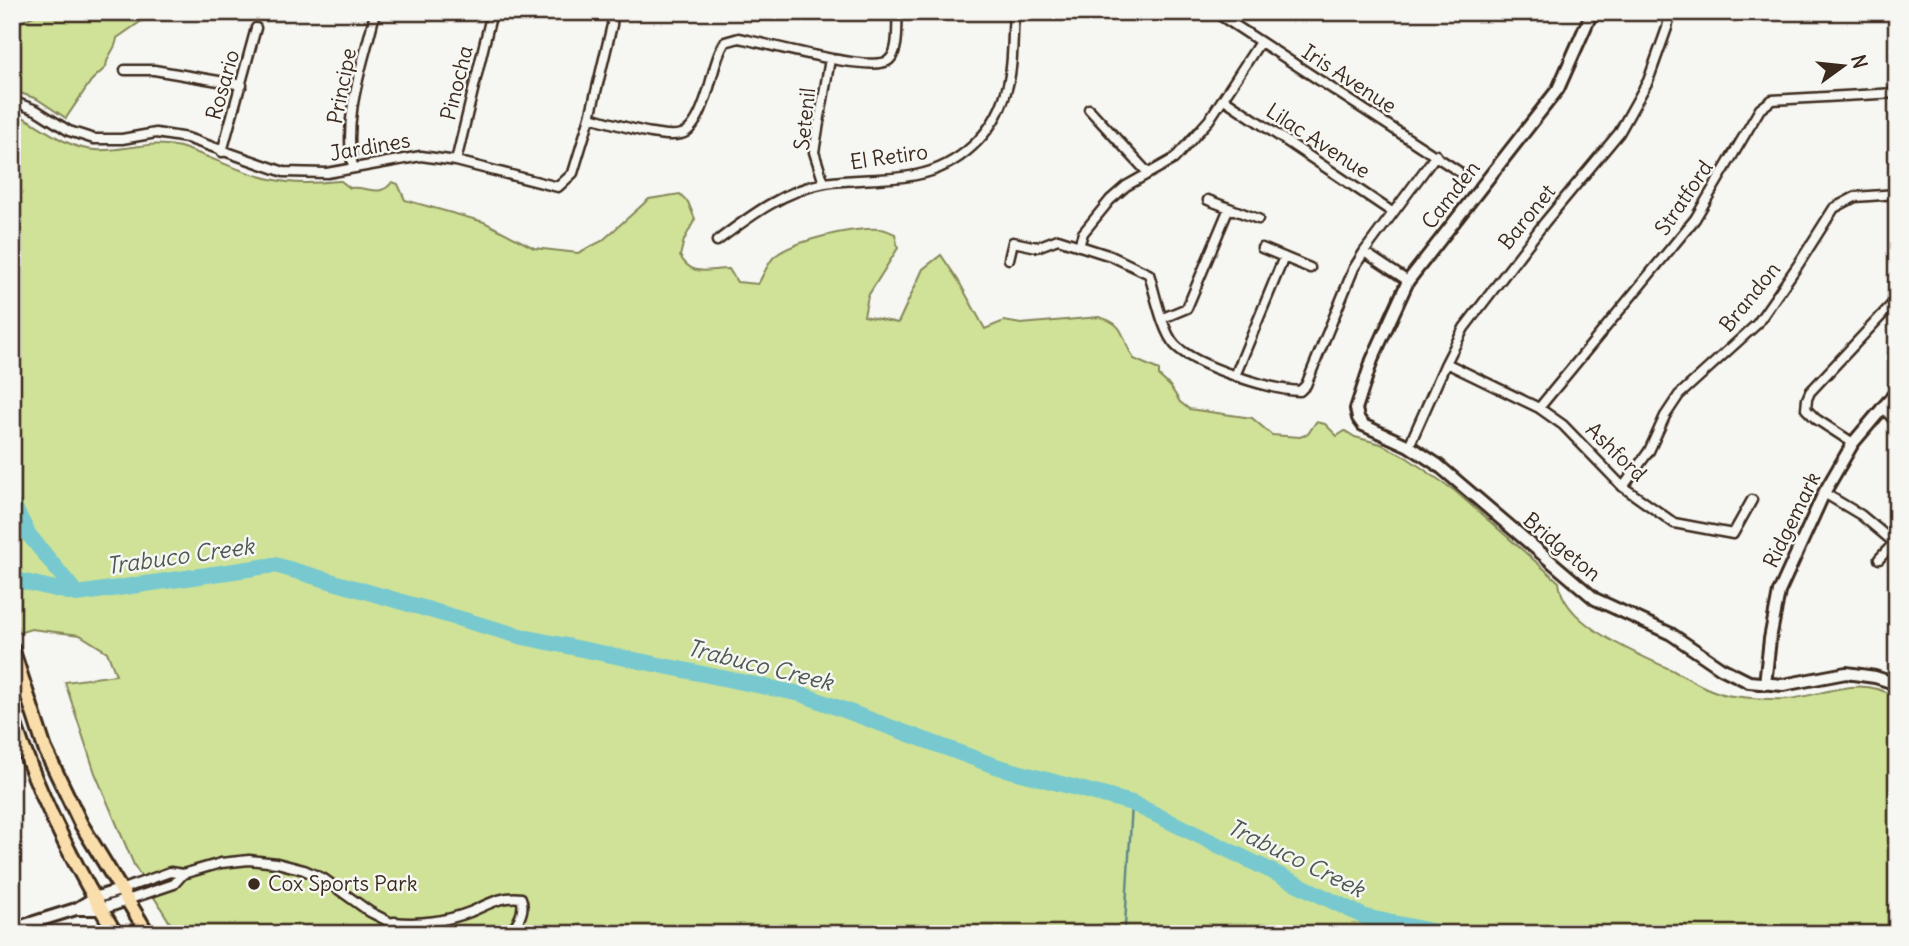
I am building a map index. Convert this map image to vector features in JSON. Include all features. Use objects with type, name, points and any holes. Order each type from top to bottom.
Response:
[{"type":"main road","points":[[12,648],[45,748],[81,824],[148,934]]},
{"type":"main road","points":[[12,716],[45,801],[116,934]]},
{"type":"street","name":"Pinocha","points":[[456,161],[492,12]]},
{"type":"street","name":"Jardines","points":[[12,101],[36,110],[69,131],[94,139],[156,133],[187,138],[284,172],[327,173],[421,156],[456,161],[558,187],[573,173],[590,117],[613,12]]},
{"type":"street","points":[[590,117],[670,136],[685,134],[695,123],[707,96],[718,53],[725,42],[739,38],[830,59],[880,65],[895,53],[898,12]]},
{"type":"street","name":"El Retiro","points":[[717,241],[779,199],[824,183],[915,175],[948,164],[969,150],[998,112],[1006,92],[1010,74],[1014,12]]},
{"type":"street","name":"Camden","points":[[1356,409],[1372,360],[1408,281],[1558,89],[1592,12]]},
{"type":"street","name":"Baronet","points":[[1409,446],[1464,328],[1493,288],[1619,133],[1648,81],[1670,12]]},
{"type":"street","name":"Principe","points":[[354,167],[349,148],[349,123],[375,13]]},
{"type":"street","name":"Iris Avenue","points":[[1221,16],[1458,171]]},
{"type":"street","name":"Rosario","points":[[222,152],[256,28]]},
{"type":"street","points":[[1079,246],[1083,233],[1100,210],[1126,186],[1174,159],[1224,99],[1260,42]]},
{"type":"street","name":"Setenil","points":[[824,183],[814,152],[830,59]]},
{"type":"street","points":[[125,70],[154,70],[242,85]]},
{"type":"street","name":"Stratford","points":[[1539,408],[1695,219],[1760,109],[1772,100],[1897,93]]},
{"type":"street","name":"Lilac Avenue","points":[[1224,99],[1392,212]]},
{"type":"street","points":[[1089,109],[1148,173]]},
{"type":"street","points":[[1009,259],[1012,244],[1015,242],[1037,247],[1058,239],[1111,256],[1149,274],[1168,334],[1175,346],[1219,371],[1296,391],[1303,389],[1354,268],[1392,212],[1436,155]]},
{"type":"street","name":"Brandon","points":[[1623,487],[1649,451],[1665,416],[1679,396],[1757,324],[1835,208],[1855,197],[1897,194]]},
{"type":"street","points":[[1208,200],[1258,219]]},
{"type":"street","points":[[1163,318],[1187,308],[1229,208]]},
{"type":"street","points":[[1262,248],[1311,268]]},
{"type":"street","points":[[1364,252],[1408,281]]},
{"type":"street","points":[[1235,376],[1284,257]]},
{"type":"street","points":[[1853,443],[1816,419],[1806,409],[1810,392],[1897,299]]},
{"type":"street","name":"Ashford","points":[[1446,363],[1539,408],[1563,425],[1623,487],[1674,523],[1733,534],[1752,500]]},
{"type":"street","name":"Ridgemark","points":[[1765,684],[1779,592],[1824,492],[1853,443],[1897,391]]},
{"type":"street","points":[[1882,406],[1897,424]]},
{"type":"street","name":"Bridgeton","points":[[1356,409],[1363,425],[1409,446],[1438,465],[1595,600],[1671,634],[1721,668],[1749,682],[1765,684]]},
{"type":"street","points":[[1824,492],[1861,515],[1895,544],[1879,559]]},
{"type":"street","points":[[1765,684],[1783,685],[1846,673],[1875,677],[1897,684]]},
{"type":"street","points":[[12,929],[123,895],[170,872],[183,874],[230,861],[258,860],[286,864],[324,879],[362,907],[413,934]]},
{"type":"street","points":[[385,920],[415,923],[439,920],[463,914],[501,898],[521,898],[524,908],[515,926],[504,934]]},
{"type":"green space","points":[[42,12],[186,12],[143,20],[117,38],[106,67],[91,81],[66,118],[37,99],[12,90],[12,54],[15,42],[12,26]]},
{"type":"green space","points":[[12,112],[62,140],[83,148],[106,150],[169,145],[248,173],[280,181],[341,181],[350,188],[378,190],[388,187],[392,182],[398,184],[405,200],[484,222],[534,248],[578,253],[602,241],[649,199],[680,194],[688,202],[695,219],[684,240],[680,256],[695,270],[729,269],[737,282],[758,284],[775,256],[796,245],[840,232],[882,229],[895,234],[898,248],[868,296],[864,316],[898,323],[923,269],[941,255],[985,329],[1004,321],[1021,324],[1099,317],[1108,320],[1119,328],[1134,359],[1159,370],[1159,376],[1189,409],[1252,418],[1272,435],[1300,437],[1308,434],[1316,422],[1325,424],[1337,436],[1345,431],[1355,437],[1381,444],[1406,457],[1455,491],[1559,582],[1563,598],[1573,612],[1588,625],[1623,647],[1702,686],[1725,695],[1774,699],[1801,697],[1842,688],[1869,687],[1897,698],[1897,934],[177,934],[134,865],[95,773],[65,682],[116,675],[107,652],[80,635],[31,629],[12,635]]},
{"type":"waterway","name":"Trabuco Creek","points":[[12,503],[29,535],[77,594]]},
{"type":"waterway","name":"Trabuco Creek","points":[[12,579],[77,594],[275,565],[523,637],[801,694],[995,766],[1132,803],[1365,917],[1446,934]]},
{"type":"waterway","points":[[1125,926],[1132,803]]},
{"type":"place","name":"Cox Sports Park","points":[[254,884]]}]
